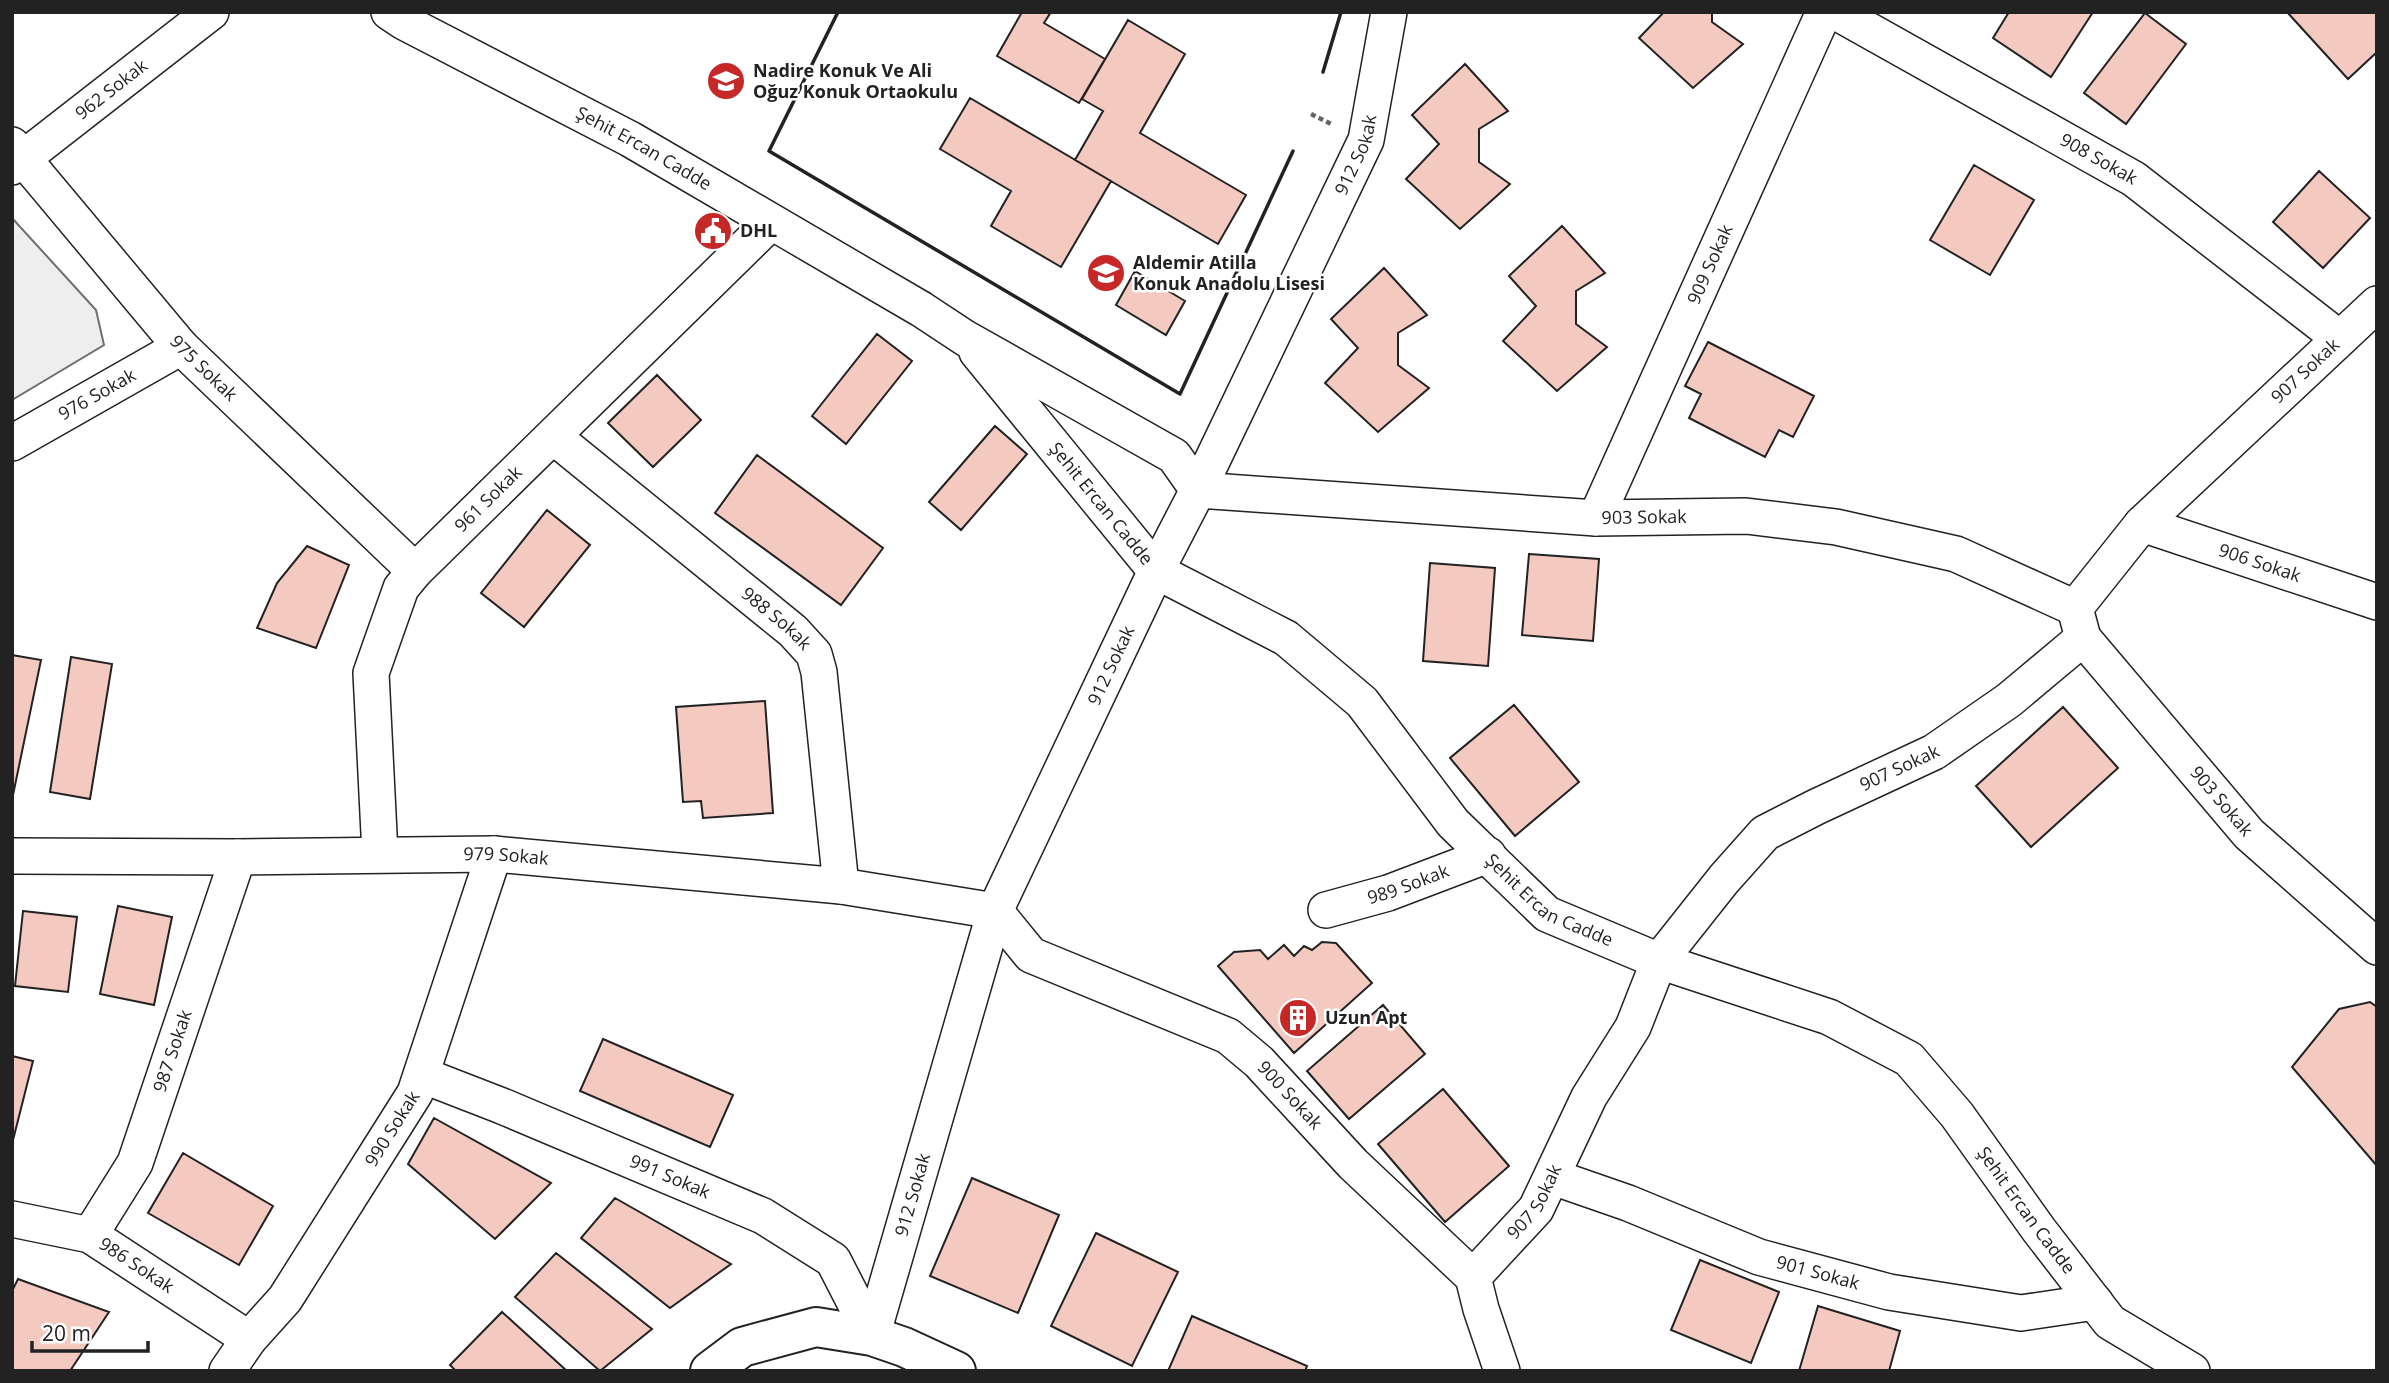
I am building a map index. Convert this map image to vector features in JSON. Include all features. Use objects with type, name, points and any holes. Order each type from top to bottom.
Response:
[{"type":"street","name":"962 Sokak","points":[[16,157],[211,12]]},
{"type":"street","name":"Şehit Ercan Cadde","points":[[389,12],[630,139],[770,223],[922,309],[965,338],[1174,456],[1198,490]]},
{"type":"street","name":"912 Sokak","points":[[872,1336],[995,911],[1156,571],[1198,490],[1366,140],[1389,12]]},
{"type":"street","name":"909 Sokak","points":[[1597,518],[1824,12]]},
{"type":"street","name":"908 Sokak","points":[[1836,12],[2134,179],[2339,338]]},
{"type":"street","name":"975 Sokak","points":[[16,157],[181,347],[415,571]]},
{"type":"street","name":"961 Sokak","points":[[380,854],[371,673],[401,589],[415,571],[770,223]]},
{"type":"street","name":"907 Sokak","points":[[1473,1277],[1536,1209],[1589,1097],[1633,1027],[1660,961],[1724,879],[1765,833],[1934,752],[2009,700],[2079,623],[2142,523],[2377,304]]},
{"type":"street","name":"Şehit Ercan Cadde","points":[[965,338],[1156,571],[1286,638],[1362,702],[1453,823],[1547,914],[1660,961],[1829,1017],[1909,1059],[1957,1115],[2039,1230],[2110,1322],[2192,1371]]},
{"type":"street","name":"976 Sokak","points":[[12,443],[181,347]]},
{"type":"street","name":"988 Sokak","points":[[554,437],[793,631],[814,654],[819,672],[841,886]]},
{"type":"street","name":"903 Sokak","points":[[1198,490],[1597,518],[1746,516],[1836,527],[1956,554],[2079,623],[2249,834],[2377,947]]},
{"type":"street","name":"906 Sokak","points":[[2142,523],[2377,602]]},
{"type":"street","name":"979 Sokak","points":[[12,856],[494,854],[841,886],[995,911]]},
{"type":"street","name":"990 Sokak","points":[[227,1371],[248,1339],[285,1299],[415,1093],[494,854]]},
{"type":"street","name":"989 Sokak","points":[[1326,910],[1388,893],[1488,855]]},
{"type":"street","name":"987 Sokak","points":[[90,1235],[135,1163],[238,857]]},
{"type":"street","name":"900 Sokak","points":[[995,911],[1031,955],[1228,1036],[1259,1062],[1353,1164],[1473,1277]]},
{"type":"street","name":"991 Sokak","points":[[422,1074],[763,1216],[833,1260],[872,1336]]},
{"type":"street","name":"901 Sokak","points":[[1553,1177],[1628,1203],[1759,1257],[1889,1292],[2021,1313],[2095,1302]]},
{"type":"street","name":"986 Sokak","points":[[12,1219],[90,1235],[248,1339]]},
{"type":"street","points":[[1473,1277],[1502,1371]]},
{"type":"street","points":[[710,1371],[742,1347],[816,1327],[872,1336],[904,1347],[956,1371]]},
{"type":"shaded area","points":[[12,218],[96,310],[104,345],[12,400]]},
{"type":"building","points":[[1022,12],[1051,12],[1044,23],[1105,59],[1079,103],[997,56]]},
{"type":"building","points":[[1664,12],[1712,12],[1712,22],[1743,44],[1693,88],[1639,38]]},
{"type":"building","points":[[2009,12],[2093,12],[2051,77],[1993,38]]},
{"type":"building","points":[[2287,12],[2377,12],[2377,52],[2348,79]]},
{"type":"building","points":[[2145,13],[2186,44],[2126,124],[2084,93]]},
{"type":"building","points":[[1128,20],[1185,54],[1140,133],[1246,195],[1218,244],[1075,160],[1103,111],[1082,99]]},
{"type":"building","points":[[1465,64],[1508,111],[1479,129],[1479,162],[1510,184],[1460,229],[1406,179],[1439,144],[1412,115]]},
{"type":"building","points":[[970,98],[1111,181],[1061,267],[991,226],[1011,191],[940,149]]},
{"type":"building","points":[[1974,165],[2034,200],[1990,275],[1930,240]]},
{"type":"building","points":[[2319,171],[2370,218],[2323,268],[2273,222]]},
{"type":"building","points":[[1562,226],[1605,273],[1576,291],[1576,324],[1607,347],[1557,391],[1503,341],[1536,306],[1509,276]]},
{"type":"building","points":[[1384,268],[1427,315],[1398,333],[1398,365],[1429,388],[1378,432],[1325,383],[1358,348],[1331,319]]},
{"type":"building","points":[[1135,271],[1185,301],[1166,335],[1116,305]]},
{"type":"building","points":[[877,334],[912,361],[846,444],[812,416]]},
{"type":"building","points":[[1708,342],[1814,396],[1793,437],[1779,430],[1765,457],[1689,418],[1701,394],[1685,386]]},
{"type":"building","points":[[657,375],[701,420],[653,467],[608,423]]},
{"type":"building","points":[[995,426],[1027,454],[961,530],[929,502]]},
{"type":"building","points":[[757,455],[883,548],[841,605],[715,513]]},
{"type":"building","points":[[547,510],[590,545],[524,627],[481,593]]},
{"type":"building","points":[[307,546],[349,565],[316,648],[257,628],[277,583]]},
{"type":"building","points":[[1529,554],[1599,559],[1593,641],[1522,635]]},
{"type":"building","points":[[1430,563],[1495,568],[1488,666],[1423,661]]},
{"type":"building","points":[[12,655],[41,660],[13,795],[12,795]]},
{"type":"building","points":[[71,657],[112,664],[90,799],[50,792]]},
{"type":"building","points":[[765,701],[773,813],[703,818],[701,801],[683,802],[676,707]]},
{"type":"building","points":[[1514,705],[1579,782],[1515,836],[1450,758]]},
{"type":"building","points":[[2063,707],[2118,768],[2031,847],[1976,786]]},
{"type":"building","points":[[118,906],[172,917],[154,1005],[100,994]]},
{"type":"building","points":[[23,911],[77,917],[68,992],[15,986]]},
{"type":"building","name":"Uzun Apt","points":[[1322,942],[1336,943],[1372,983],[1294,1053],[1218,966],[1234,952],[1260,950],[1268,959],[1284,945],[1294,956],[1304,946],[1312,950]]},
{"type":"building","points":[[2370,1002],[2377,1007],[2377,1166],[2292,1067],[2339,1009]]},
{"type":"building","points":[[1383,1005],[1425,1054],[1349,1119],[1307,1071]]},
{"type":"building","points":[[603,1039],[733,1095],[710,1147],[580,1091]]},
{"type":"building","points":[[12,1056],[33,1061],[12,1144]]},
{"type":"building","points":[[1443,1089],[1509,1166],[1445,1222],[1378,1144]]},
{"type":"building","points":[[434,1118],[551,1183],[495,1239],[408,1164]]},
{"type":"building","points":[[183,1153],[273,1206],[239,1265],[148,1213]]},
{"type":"building","points":[[972,1178],[1059,1215],[1018,1313],[930,1276]]},
{"type":"building","points":[[615,1198],[731,1264],[670,1308],[581,1238]]},
{"type":"building","points":[[1096,1233],[1178,1272],[1132,1366],[1051,1326]]},
{"type":"building","points":[[556,1253],[652,1329],[600,1371],[515,1297]]},
{"type":"building","points":[[1700,1260],[1779,1292],[1751,1363],[1671,1330]]},
{"type":"building","points":[[18,1279],[109,1312],[70,1371],[12,1371],[12,1291]]},
{"type":"building","points":[[1818,1306],[1900,1331],[1889,1371],[1799,1371]]},
{"type":"building","points":[[502,1312],[567,1371],[456,1371],[450,1365]]},
{"type":"building","points":[[1192,1316],[1307,1366],[1305,1371],[1168,1371]]},
{"type":"wall","points":[[838,12],[769,151],[1180,394],[1293,151]]},
{"type":"wall","points":[[1323,72],[1341,12]]},
{"type":"place","name":"Nadire Konuk Ve Ali Oğuz Konuk Ortaokulu","points":[[726,81]]},
{"type":"place","name":"DHL","points":[[713,231]]},
{"type":"place","name":"Aldemir Atilla Konuk Anadolu Lisesi","points":[[1106,273]]},
{"type":"place","name":"Uzun Apt","points":[[1298,1018]]}]
